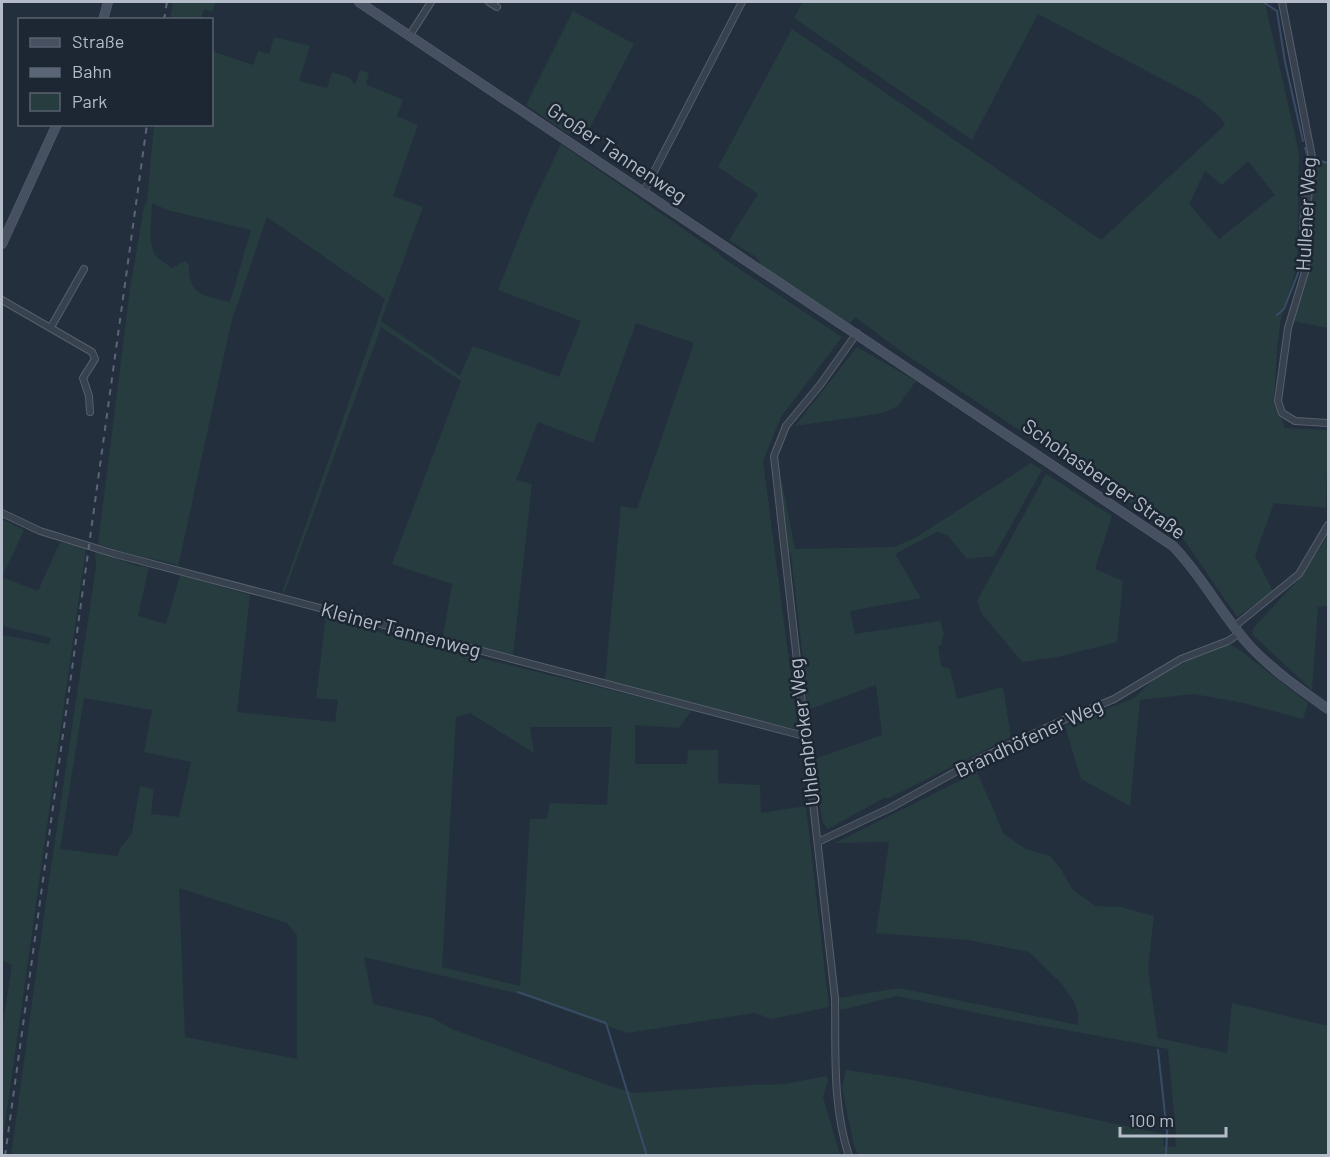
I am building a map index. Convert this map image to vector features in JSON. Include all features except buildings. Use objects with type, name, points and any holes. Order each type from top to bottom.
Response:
[{"type":"street","points":[[104,18],[108,2]]},
{"type":"street","name":"Großer Tannenweg","points":[[359,2],[856,333]]},
{"type":"street","points":[[410,35],[431,2]]},
{"type":"street","points":[[489,2],[497,7]]},
{"type":"street","points":[[644,191],[742,2]]},
{"type":"street","name":"Hullener Weg","points":[[1282,2],[1312,157],[1306,223],[1305,272],[1287,328],[1278,401],[1282,413],[1295,421],[1329,423]]},
{"type":"street","points":[[2,244],[56,126]]},
{"type":"street","points":[[51,327],[84,269]]},
{"type":"street","points":[[2,300],[93,352],[94,361],[83,378],[89,396],[90,412]]},
{"type":"street","name":"Schohasberger Straße","points":[[856,333],[1173,546],[1192,566],[1237,630],[1266,662],[1329,709]]},
{"type":"street","name":"Uhlenbroker Weg","points":[[849,1155],[844,1142],[838,1109],[835,1074],[835,998],[774,456],[786,426],[820,385],[856,333]]},
{"type":"street","name":"Kleiner Tannenweg","points":[[2,513],[40,531],[115,554],[804,736]]},
{"type":"street","name":"Brandhöfener Weg","points":[[818,842],[890,808],[977,760],[1114,699],[1181,659],[1228,641],[1237,630],[1299,574],[1329,525]]},
{"type":"green space","points":[[173,2],[216,2],[212,12],[204,9],[201,18],[170,18]]},
{"type":"green space","points":[[803,2],[1266,2],[1299,153],[1297,267],[1281,319],[1274,399],[1285,428],[1328,430],[1326,508],[1274,503],[1255,556],[1273,591],[1237,617],[1180,534],[1051,453],[902,352],[855,317],[849,325],[761,265],[756,257],[729,240],[758,194],[718,167],[792,29],[1101,240],[1225,125],[1222,119],[1198,98],[1038,14],[972,140],[794,18]],"holes":[[[1248,161],[1275,195],[1219,239],[1189,204],[1205,171],[1222,185]]]},
{"type":"green space","points":[[573,11],[634,44],[585,137],[567,133],[526,105]]},
{"type":"green space","points":[[274,37],[310,46],[299,81],[327,88],[332,72],[350,78],[355,85],[360,70],[369,73],[366,84],[403,100],[397,116],[418,125],[393,196],[423,207],[381,321],[460,376],[473,346],[559,377],[581,321],[498,290],[531,207],[561,144],[723,258],[842,337],[781,417],[763,461],[798,730],[605,680],[621,506],[637,509],[694,343],[636,323],[593,443],[538,422],[516,480],[532,484],[513,656],[443,637],[452,584],[392,564],[461,381],[381,327],[284,594],[283,590],[385,299],[267,217],[231,323],[178,567],[175,564],[98,544],[130,289],[144,207],[147,201],[154,126],[213,126],[213,51],[253,65],[258,51],[269,54]],"holes":[[[152,203],[167,210],[251,230],[230,302],[206,296],[191,283],[189,265],[185,261],[172,268],[159,259],[153,251]]]},
{"type":"green space","points":[[1315,157],[1328,162],[1328,328],[1293,321],[1309,265]]},
{"type":"green space","points":[[857,347],[916,381],[898,406],[883,413],[795,426]]},
{"type":"green space","points":[[1031,463],[1042,470],[994,556],[967,559],[947,535],[937,532],[895,554],[921,598],[850,611],[855,634],[940,621],[944,634],[941,645],[938,646],[941,666],[950,669],[957,699],[1003,687],[1011,737],[889,798],[884,798],[828,829],[823,823],[812,760],[882,735],[876,685],[805,711],[803,688],[806,686],[791,554],[785,550],[780,482],[782,482],[795,549],[894,547],[915,538]]},
{"type":"green space","points":[[1046,474],[1112,516],[1095,569],[1123,581],[1117,642],[1057,657],[1022,662],[982,614],[977,601]]},
{"type":"green space","points":[[2,519],[24,530],[2,577]]},
{"type":"green space","points":[[1328,535],[1328,606],[1318,607],[1312,690],[1252,634],[1254,627],[1302,576]]},
{"type":"green space","points":[[60,542],[86,548],[2,1146],[2,1030],[12,965],[2,960],[2,635],[49,644],[51,638],[2,626],[2,577],[38,591]]},
{"type":"green space","points":[[95,551],[137,566],[149,567],[138,616],[166,624],[180,575],[250,595],[237,712],[335,722],[338,700],[316,698],[326,616],[407,640],[692,710],[679,728],[635,725],[635,764],[687,764],[688,750],[718,750],[718,783],[760,785],[761,813],[806,806],[829,1007],[772,1019],[754,1013],[627,1033],[520,994],[364,957],[373,1004],[432,1018],[452,1029],[634,1093],[785,1084],[826,1076],[828,1080],[823,1097],[840,1155],[11,1156],[96,567]],"holes":[[[84,698],[152,710],[144,752],[191,762],[179,817],[151,814],[154,789],[140,786],[132,833],[117,856],[60,849]],[[470,713],[534,753],[530,727],[612,727],[607,805],[550,803],[547,819],[530,819],[520,986],[442,967],[456,717]],[[179,888],[287,923],[297,935],[297,1059],[185,1037]]]},
{"type":"green space","points":[[1228,644],[1237,648],[1308,703],[1303,719],[1243,703],[1194,694],[1140,700],[1130,806],[1081,779],[1065,726],[1134,698],[1158,676],[1186,661]]},
{"type":"green space","points":[[977,772],[1004,834],[1026,849],[1050,856],[1061,869],[1072,889],[1095,906],[1121,907],[1154,916],[1148,969],[1158,1038],[1227,1053],[1232,1003],[1328,1026],[1328,1155],[858,1155],[854,1146],[842,1088],[846,1070],[907,1079],[1163,1134],[1163,1146],[1176,1147],[1175,1137],[1179,1138],[1176,1134],[1168,1049],[897,996],[841,1010],[838,998],[899,988],[1078,1025],[1078,1013],[1074,1001],[1061,983],[1029,952],[967,940],[876,933],[889,842],[835,843]]},
{"type":"waterway","points":[[1263,2],[1277,11],[1285,62],[1303,141]]},
{"type":"waterway","points":[[1277,315],[1284,309],[1302,263],[1300,223],[1308,157],[1305,148]]},
{"type":"waterway","points":[[1320,161],[1328,163]]},
{"type":"waterway","points":[[518,992],[606,1023],[647,1156]]},
{"type":"waterway","points":[[1158,1050],[1167,1133],[1166,1156]]},
{"type":"railway","points":[[164,18],[167,2]]},
{"type":"railway","points":[[5,1156],[147,126]]}]
